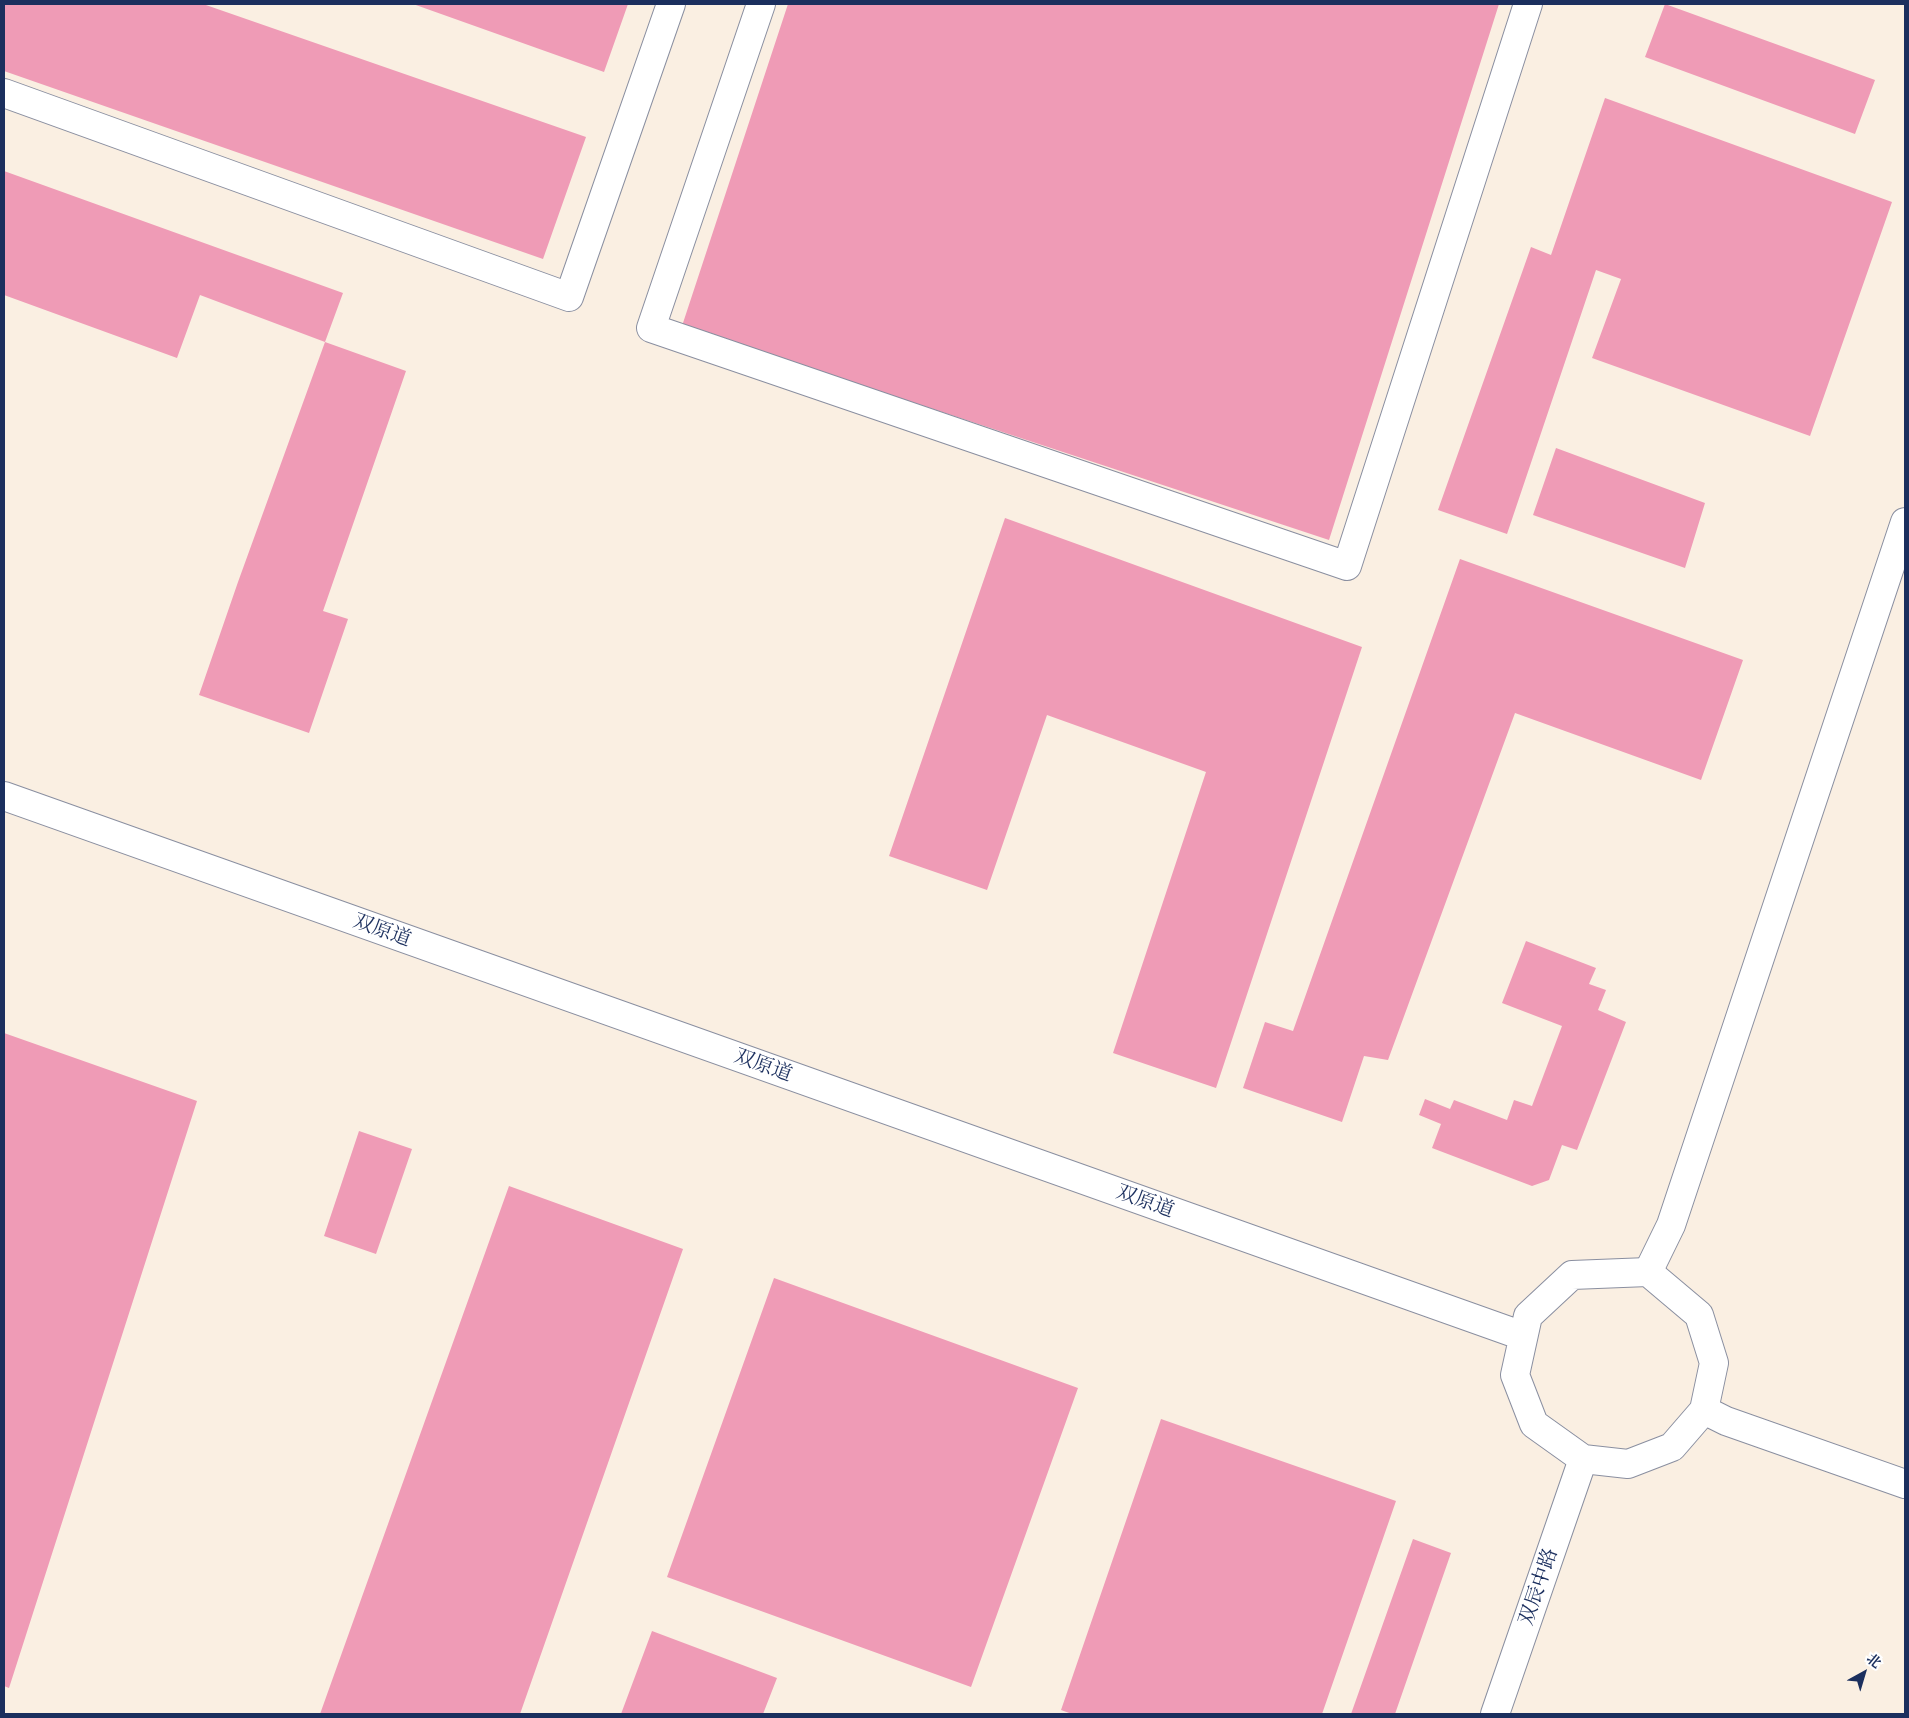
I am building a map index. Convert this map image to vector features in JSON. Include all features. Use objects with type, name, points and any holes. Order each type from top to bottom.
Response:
[{"type":"main road","points":[[4,93],[570,297],[671,4]]},
{"type":"main road","points":[[761,4],[651,328],[1347,566],[1528,4]]},
{"type":"main road","points":[[1648,1272],[1671,1225],[1905,522]]},
{"type":"main road","name":"双原道","points":[[4,796],[1523,1336]]},
{"type":"main road","points":[[1648,1272],[1699,1315],[1714,1363],[1704,1410],[1672,1447],[1628,1464],[1583,1459],[1534,1424],[1515,1375],[1528,1316],[1572,1275],[1648,1272]]},
{"type":"main road","points":[[1704,1410],[1726,1421],[1905,1484]]},
{"type":"main road","name":"双辰中路","points":[[1495,1714],[1583,1459]]},
{"type":"building","points":[[4,4],[203,4],[586,137],[543,259],[4,71]]},
{"type":"building","points":[[413,4],[628,4],[604,72]]},
{"type":"building","points":[[788,4],[1499,4],[1329,540],[682,326]]},
{"type":"building","points":[[1665,4],[1875,80],[1855,134],[1645,57]]},
{"type":"building","points":[[1605,98],[1892,202],[1810,436],[1592,358],[1621,279],[1596,270],[1507,534],[1438,510],[1531,247],[1551,255]]},
{"type":"building","points":[[4,171],[343,293],[325,342],[200,295],[177,358],[4,295]]},
{"type":"building","points":[[325,342],[406,371],[323,611],[348,619],[309,733],[199,695]]},
{"type":"building","points":[[1556,448],[1705,503],[1685,568],[1533,515]]},
{"type":"building","points":[[1005,518],[1362,647],[1216,1088],[1113,1053],[1206,772],[1047,715],[987,890],[889,856]]},
{"type":"building","points":[[1460,559],[1743,660],[1701,780],[1515,713],[1388,1060],[1364,1056],[1342,1122],[1243,1088],[1265,1022],[1293,1031]]},
{"type":"building","points":[[1526,941],[1596,968],[1589,984],[1606,990],[1598,1010],[1626,1022],[1577,1150],[1562,1145],[1549,1180],[1532,1186],[1432,1148],[1441,1124],[1419,1115],[1425,1099],[1450,1109],[1454,1100],[1507,1120],[1514,1100],[1532,1106],[1562,1026],[1502,1003]]},
{"type":"building","points":[[4,1033],[197,1101],[9,1688],[4,1686]]},
{"type":"building","points":[[359,1131],[412,1149],[376,1254],[324,1236]]},
{"type":"building","points":[[509,1186],[683,1249],[520,1714],[320,1714]]},
{"type":"building","points":[[774,1278],[1078,1388],[971,1687],[667,1577]]},
{"type":"building","points":[[1161,1419],[1396,1501],[1322,1714],[1072,1714],[1061,1710]]},
{"type":"building","points":[[1413,1539],[1451,1553],[1395,1714],[1351,1714]]},
{"type":"building","points":[[652,1631],[777,1678],[763,1714],[621,1714]]}]
